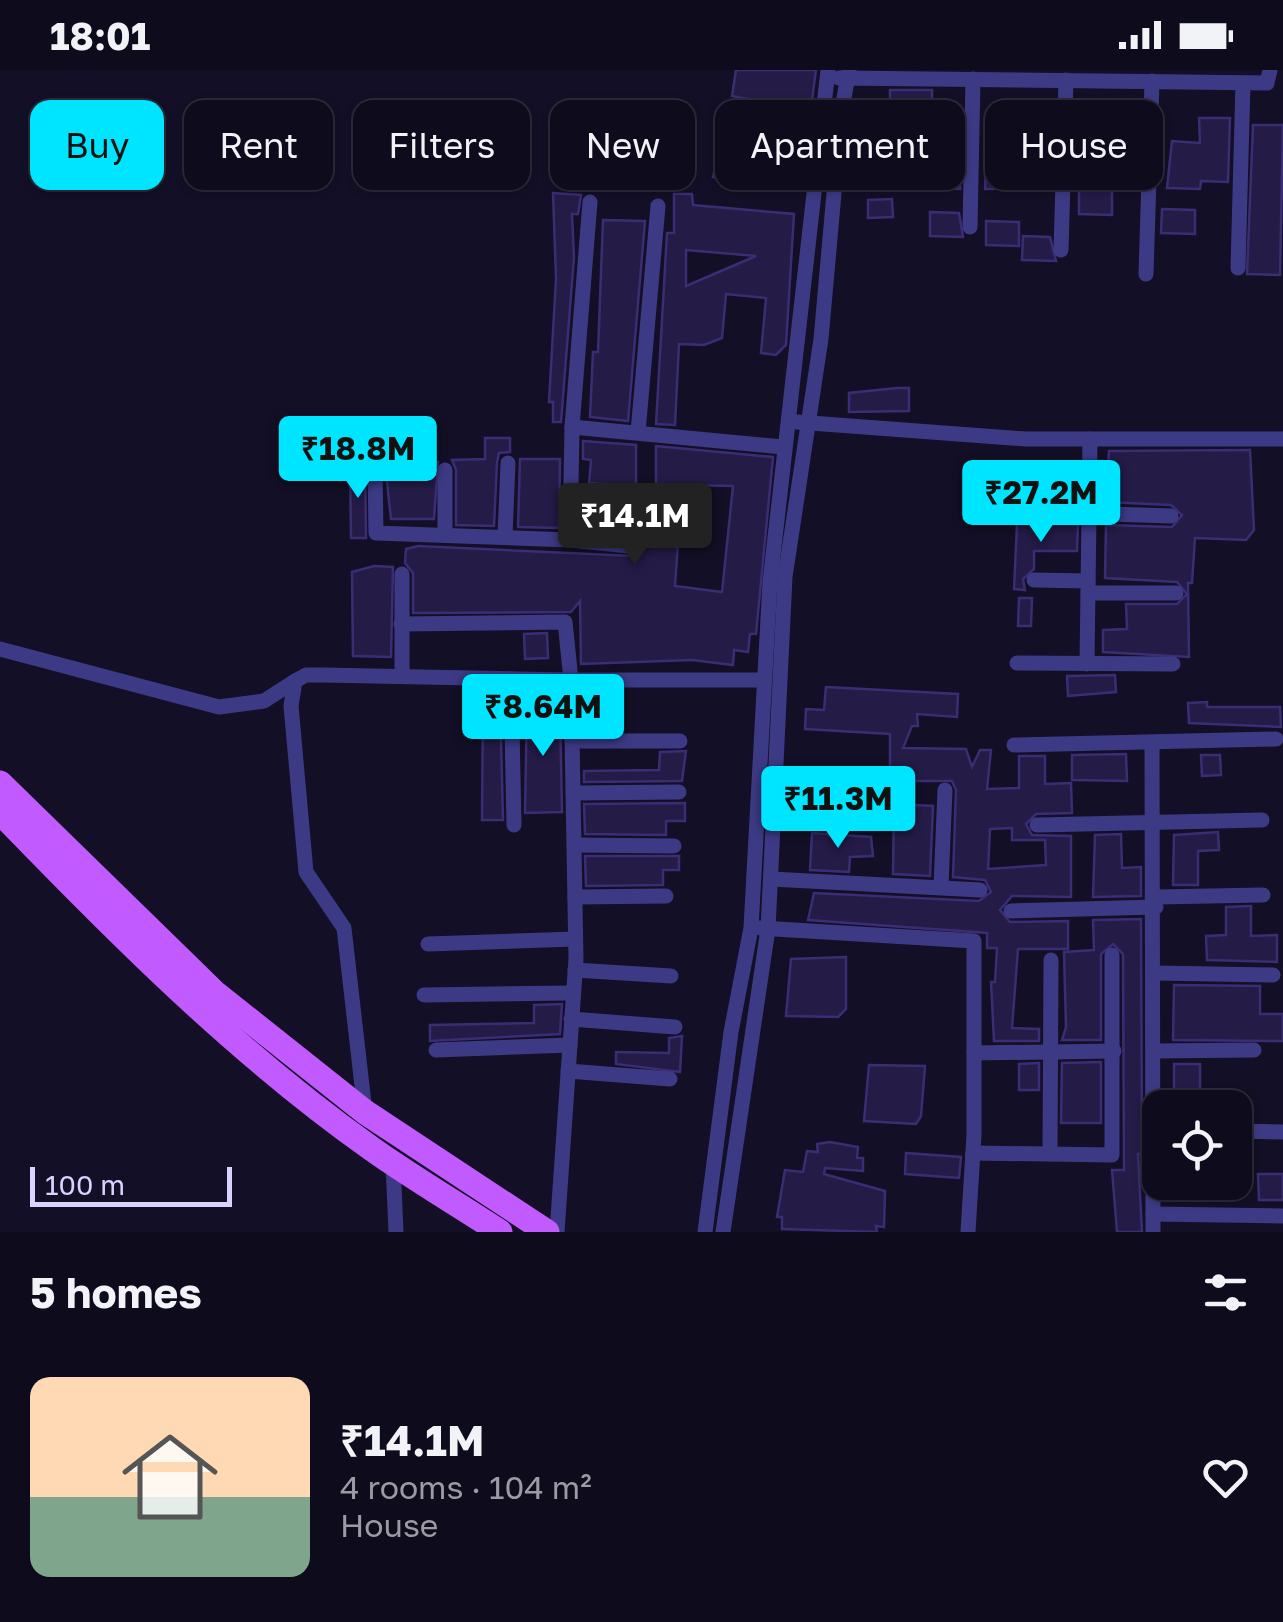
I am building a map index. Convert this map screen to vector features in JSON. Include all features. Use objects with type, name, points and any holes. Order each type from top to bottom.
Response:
[{"type":"main road","points":[[0,782],[214,992],[365,1112],[547,1232]]},
{"type":"main road","points":[[0,812],[99,914],[206,1015],[393,1163],[500,1232]]},
{"type":"street","points":[[704,1232],[731,1032],[750,928],[762,680],[783,447],[826,74],[1268,83],[1270,70]]},
{"type":"street","points":[[723,1232],[768,929],[786,576],[821,339],[848,74]]},
{"type":"street","points":[[970,226],[973,79]]},
{"type":"street","points":[[1061,250],[1066,80]]},
{"type":"street","points":[[1146,274],[1152,82]]},
{"type":"street","points":[[1238,268],[1243,83]]},
{"type":"street","points":[[570,540],[572,427],[590,202]]},
{"type":"street","points":[[638,432],[658,206]]},
{"type":"street","points":[[788,421],[1026,439],[1283,439]]},
{"type":"street","points":[[572,427],[783,447]]},
{"type":"street","points":[[1087,664],[1090,439]]},
{"type":"street","points":[[505,536],[508,462]]},
{"type":"street","points":[[375,468],[376,533],[445,532],[629,546]]},
{"type":"street","points":[[445,470],[445,532]]},
{"type":"street","points":[[570,494],[630,496]]},
{"type":"street","points":[[1013,511],[1171,516]]},
{"type":"street","points":[[402,574],[402,676]]},
{"type":"street","points":[[1034,580],[1176,593]]},
{"type":"street","points":[[401,624],[565,622],[571,680],[575,970],[557,1232]]},
{"type":"street","points":[[0,650],[219,706],[264,701],[306,675],[762,680]]},
{"type":"street","points":[[1017,663],[1174,664]]},
{"type":"street","points":[[510,679],[514,825]]},
{"type":"street","points":[[295,681],[292,706],[306,872],[344,928],[365,1112]]},
{"type":"street","points":[[1014,745],[1276,739]]},
{"type":"street","points":[[572,741],[680,741]]},
{"type":"street","points":[[1152,743],[1155,1090]]},
{"type":"street","points":[[942,886],[945,790]]},
{"type":"street","points":[[573,793],[679,792]]},
{"type":"street","points":[[1037,825],[1262,820]]},
{"type":"street","points":[[574,845],[674,846]]},
{"type":"street","points":[[771,879],[980,890]]},
{"type":"street","points":[[574,896],[666,896]]},
{"type":"street","points":[[1011,911],[1262,896]]},
{"type":"street","points":[[750,928],[974,941],[973,1153],[968,1232]]},
{"type":"street","points":[[428,944],[575,938]]},
{"type":"street","points":[[973,1153],[1112,1154],[1112,955]]},
{"type":"street","points":[[1050,1154],[1051,960]]},
{"type":"street","points":[[575,970],[672,976]]},
{"type":"street","points":[[1155,973],[1273,975]]},
{"type":"street","points":[[424,995],[573,993]]},
{"type":"street","points":[[572,1019],[675,1027]]},
{"type":"street","points":[[436,1050],[570,1045]]},
{"type":"street","points":[[974,1053],[1114,1050]]},
{"type":"street","points":[[1154,1052],[1254,1050]]},
{"type":"street","points":[[568,1070],[670,1079]]},
{"type":"street","points":[[1252,1131],[1283,1132]]},
{"type":"street","points":[[393,1163],[396,1232]]},
{"type":"street","points":[[1152,1232],[1154,1200]]},
{"type":"street","points":[[1153,1214],[1283,1216]]},
{"type":"building","points":[[736,70],[816,70],[812,100],[732,96]]},
{"type":"building","points":[[890,90],[932,90],[932,100],[890,100]]},
{"type":"building","points":[[1199,118],[1230,118],[1228,182],[1201,181],[1200,189],[1167,188],[1172,141],[1200,143]]},
{"type":"building","points":[[1253,125],[1283,125],[1280,275],[1247,274]]},
{"type":"building","points":[[1079,190],[1112,190],[1112,215],[1079,214]]},
{"type":"building","points":[[553,193],[581,195],[578,214],[572,214],[574,257],[561,422],[553,422],[553,402],[549,402],[556,279]]},
{"type":"building","points":[[674,194],[692,194],[693,205],[794,214],[786,345],[776,355],[761,353],[766,298],[726,294],[722,338],[704,345],[679,344],[675,425],[656,424],[667,233],[674,233]],"holes":[[[686,250],[756,256],[686,286]]]},
{"type":"building","points":[[892,199],[893,217],[868,218],[868,200]]},
{"type":"building","points":[[1162,209],[1195,210],[1195,234],[1161,233]]},
{"type":"building","points":[[930,212],[959,213],[963,237],[930,236]]},
{"type":"building","points":[[603,220],[645,221],[628,421],[590,417],[593,352],[598,352]]},
{"type":"building","points":[[986,221],[1019,222],[1019,246],[986,245]]},
{"type":"building","points":[[1023,236],[1050,237],[1056,261],[1022,260]]},
{"type":"building","points":[[909,388],[909,411],[849,412],[849,393]]},
{"type":"building","points":[[485,438],[510,438],[510,452],[499,453],[497,462],[494,526],[456,525],[456,470],[452,460],[485,459]]},
{"type":"building","points":[[583,441],[636,445],[636,487],[589,483],[591,460],[583,459]]},
{"type":"building","points":[[656,446],[773,457],[756,634],[750,634],[748,652],[734,650],[733,665],[692,660],[581,664],[580,601],[571,612],[413,613],[413,573],[405,563],[406,549],[418,546],[634,556],[640,546],[636,538],[597,531],[597,520],[586,520],[587,506],[631,507],[639,503],[640,492],[656,492]],"holes":[[[682,485],[733,486],[722,592],[675,586]]]},
{"type":"building","points":[[1250,450],[1254,530],[1246,540],[1195,538],[1192,583],[1188,583],[1189,657],[1103,652],[1103,630],[1127,629],[1126,604],[1177,604],[1187,594],[1177,582],[1105,578],[1106,525],[1172,527],[1182,515],[1171,505],[1106,502],[1109,451]]},
{"type":"building","points":[[520,459],[560,459],[559,528],[518,527]]},
{"type":"building","points":[[438,462],[434,519],[391,519],[385,464]]},
{"type":"building","points":[[350,464],[365,464],[366,538],[351,538]]},
{"type":"building","points":[[1032,477],[1078,478],[1078,502],[1032,500]]},
{"type":"building","points":[[1017,524],[1078,524],[1077,551],[1034,551],[1034,569],[1023,579],[1025,590],[1014,589]]},
{"type":"building","points":[[374,566],[393,567],[391,657],[353,656],[352,572]]},
{"type":"building","points":[[1019,598],[1032,598],[1031,626],[1018,626]]},
{"type":"building","points":[[547,633],[548,658],[525,659],[524,634]]},
{"type":"building","points":[[1115,675],[1116,692],[1068,696],[1067,676]]},
{"type":"building","points":[[826,687],[958,694],[957,717],[917,714],[918,726],[912,726],[903,748],[966,749],[972,767],[980,750],[991,750],[987,789],[1019,788],[1019,756],[1045,756],[1045,784],[1071,783],[1072,813],[1036,814],[1026,824],[1032,835],[1071,836],[1071,897],[1012,896],[1000,910],[1010,922],[1068,921],[1068,949],[1018,949],[1012,1028],[1039,1029],[1039,1041],[994,1041],[991,982],[995,982],[997,948],[987,948],[987,933],[808,920],[814,893],[979,901],[991,892],[985,880],[953,877],[956,790],[952,781],[890,781],[890,734],[805,729],[806,709],[824,710]],"holes":[[[1012,828],[1012,840],[1045,840],[1046,865],[988,869],[990,829]]]},
{"type":"building","points":[[500,697],[503,820],[482,820],[483,698]]},
{"type":"building","points":[[548,700],[548,711],[560,711],[562,812],[525,813],[527,701]]},
{"type":"building","points":[[1207,702],[1207,707],[1280,707],[1281,727],[1189,723],[1188,703]]},
{"type":"building","points":[[686,751],[682,781],[584,782],[584,771],[659,770],[660,752]]},
{"type":"building","points":[[1126,754],[1127,781],[1072,780],[1072,755]]},
{"type":"building","points":[[1201,755],[1220,755],[1221,775],[1202,776]]},
{"type":"building","points":[[685,803],[685,821],[666,821],[666,835],[585,834],[584,804]]},
{"type":"building","points":[[894,804],[933,806],[930,876],[893,874]]},
{"type":"building","points":[[1218,832],[1219,850],[1198,851],[1198,885],[1173,885],[1174,835]]},
{"type":"building","points":[[812,833],[871,837],[873,856],[850,857],[849,872],[810,870]]},
{"type":"building","points":[[1121,834],[1122,868],[1141,867],[1141,896],[1093,897],[1095,835]]},
{"type":"building","points":[[585,856],[679,856],[679,870],[663,870],[663,885],[586,886]]},
{"type":"building","points":[[1251,906],[1251,936],[1277,935],[1277,962],[1207,960],[1206,936],[1226,935],[1226,907]]},
{"type":"building","points":[[1141,919],[1142,1154],[1138,1154],[1142,1232],[1117,1232],[1112,1170],[1124,1170],[1123,954],[1113,944],[1101,954],[1101,1040],[1062,1040],[1066,1027],[1064,952],[1094,950],[1093,920]]},
{"type":"building","points":[[846,957],[846,1009],[838,1017],[786,1016],[791,959]]},
{"type":"building","points":[[1174,985],[1260,986],[1260,1014],[1283,1014],[1283,1041],[1173,1040]]},
{"type":"building","points":[[562,1004],[560,1034],[430,1041],[430,1025],[534,1023],[534,1005]]},
{"type":"building","points":[[682,1036],[680,1072],[616,1064],[616,1052],[669,1053],[669,1038]]},
{"type":"building","points":[[1101,1062],[1101,1123],[1061,1123],[1062,1063]]},
{"type":"building","points":[[1039,1063],[1039,1090],[1019,1090],[1019,1064]]},
{"type":"building","points":[[1174,1064],[1200,1064],[1200,1090],[1174,1090]]},
{"type":"building","points":[[869,1065],[925,1066],[921,1116],[916,1124],[864,1121]]},
{"type":"building","points":[[817,1144],[858,1147],[857,1158],[863,1158],[863,1171],[825,1168],[824,1174],[885,1191],[884,1227],[876,1226],[877,1232],[782,1229],[782,1217],[777,1217],[785,1170],[803,1172],[807,1151],[818,1152]]},
{"type":"building","points":[[906,1153],[961,1157],[959,1178],[905,1174]]},
{"type":"building","points":[[1258,1174],[1283,1174],[1283,1200],[1259,1200]]}]
